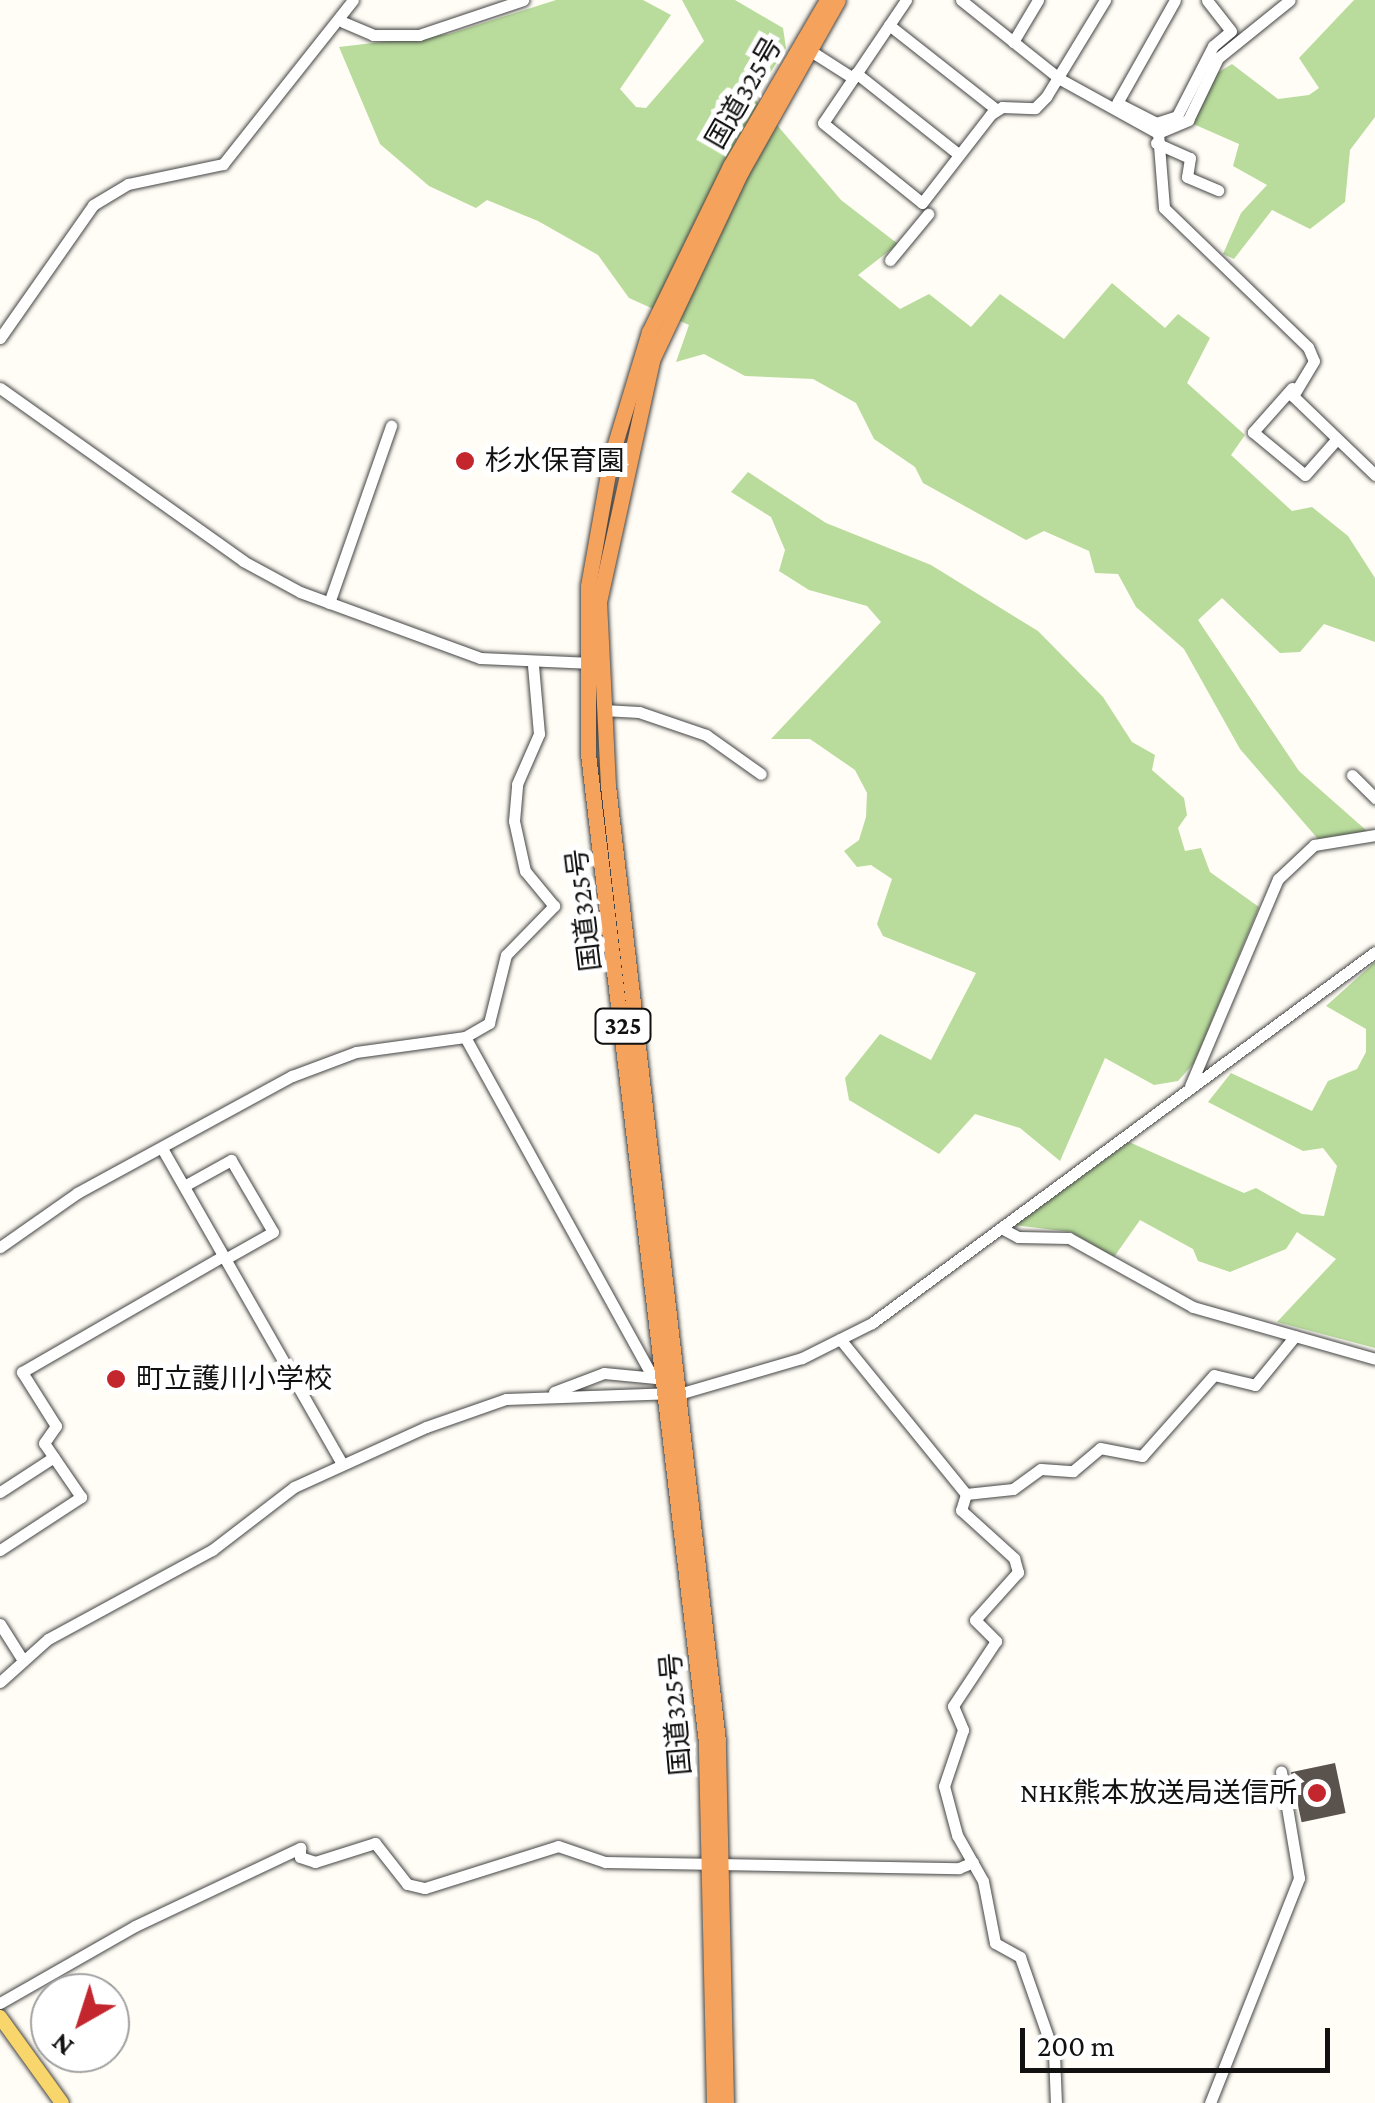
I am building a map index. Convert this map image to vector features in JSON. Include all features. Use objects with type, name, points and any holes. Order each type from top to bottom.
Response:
[{"type":"highway","name":"国道325号","points":[[714,2103],[716,1863],[706,1742],[588,754],[588,586],[611,457],[649,332],[805,48],[826,0]]},
{"type":"highway","name":"国道325号","points":[[805,48],[838,0]]},
{"type":"highway","name":"国道325号","points":[[590,664],[603,710],[682,1393],[716,1863],[726,2103]]},
{"type":"main road","points":[[0,2018],[62,2103]]},
{"type":"street","points":[[0,338],[92,206],[128,184],[224,164],[343,22],[353,0]]},
{"type":"street","points":[[343,22],[373,35],[418,35],[523,0]]},
{"type":"street","points":[[906,0],[854,76],[826,129],[929,214]]},
{"type":"street","points":[[1014,42],[1038,0]]},
{"type":"street","points":[[889,25],[997,110],[1036,108],[1060,79],[1105,0]]},
{"type":"street","points":[[1117,103],[1175,0]]},
{"type":"street","points":[[1099,101],[1117,103],[1156,123],[1177,116],[1213,46],[1230,31],[1206,0]]},
{"type":"street","points":[[1157,138],[1188,120],[1218,58],[1290,0]]},
{"type":"street","points":[[968,2],[1060,79],[1190,158],[1187,178],[1218,190]]},
{"type":"street","points":[[805,48],[854,76],[957,153]]},
{"type":"street","points":[[890,260],[929,214],[957,153],[997,110]]},
{"type":"street","points":[[1157,138],[1164,208],[1312,354],[1292,388],[1253,432],[1305,476],[1335,441]]},
{"type":"street","points":[[0,388],[244,561],[330,604],[461,653],[532,666],[590,664]]},
{"type":"street","points":[[1292,388],[1300,408],[1375,474]]},
{"type":"street","points":[[330,604],[391,426]]},
{"type":"street","points":[[0,1247],[78,1193],[322,1063],[465,1036],[489,1023],[506,955],[554,906],[526,871],[514,821],[517,784],[539,734],[532,666]]},
{"type":"street","points":[[603,710],[638,712],[706,735],[761,774]]},
{"type":"street","points":[[1352,775],[1375,798]]},
{"type":"street","points":[[1190,1086],[1278,879],[1314,845],[1375,835]]},
{"type":"street","points":[[0,1682],[22,1658],[342,1464],[480,1407],[546,1395],[682,1393],[840,1340],[1002,1228],[1375,952]]},
{"type":"street","points":[[465,1036],[651,1374],[664,1391]]},
{"type":"street","points":[[163,1150],[342,1464]]},
{"type":"street","points":[[0,1550],[81,1496],[44,1443],[56,1426],[22,1372],[272,1232],[230,1160],[184,1186]]},
{"type":"street","points":[[1002,1228],[1018,1237],[1069,1238],[1192,1307],[1375,1359]]},
{"type":"street","points":[[966,1494],[1013,1489],[1041,1469],[1073,1471],[1100,1448],[1142,1456],[1214,1375],[1255,1385],[1295,1336]]},
{"type":"street","points":[[840,1340],[966,1494]]},
{"type":"street","points":[[546,1395],[604,1373],[651,1374]]},
{"type":"street","points":[[0,1492],[54,1457]]},
{"type":"street","points":[[966,1494],[961,1510],[1014,1558],[1018,1572],[976,1620],[996,1642],[952,1706],[963,1730],[944,1786],[973,1862],[995,1943],[1020,1957],[1054,2054],[1056,2103]]},
{"type":"street","points":[[0,1624],[22,1658]]},
{"type":"street","points":[[1210,2103],[1299,1878],[1280,1772]]},
{"type":"street","points":[[0,2003],[134,1926],[300,1848],[300,1857],[315,1862],[375,1842],[415,1887],[558,1846],[605,1862],[973,1862]]},
{"type":"green space","points":[[556,0],[643,0],[671,15],[620,89],[636,107],[646,108],[704,41],[682,0],[735,0],[783,28],[786,48],[754,98],[841,200],[898,244],[858,275],[900,309],[929,294],[971,327],[1000,294],[1064,339],[1112,283],[1165,328],[1178,314],[1210,338],[1187,383],[1245,435],[1231,455],[1292,511],[1312,507],[1348,536],[1375,578],[1375,642],[1324,624],[1300,652],[1280,653],[1222,598],[1198,620],[1299,771],[1367,831],[1318,839],[1240,749],[1184,649],[1136,607],[1118,574],[1095,573],[1089,551],[1044,531],[1026,540],[923,483],[915,467],[874,439],[856,403],[813,379],[745,376],[704,354],[676,362],[689,325],[629,298],[598,255],[538,221],[487,200],[476,208],[429,186],[380,144],[339,47],[449,34]]},
{"type":"green space","points":[[1354,0],[1375,0],[1375,117],[1350,150],[1345,202],[1310,229],[1272,210],[1234,259],[1223,254],[1241,213],[1267,185],[1233,166],[1239,144],[1191,123],[1209,78],[1232,64],[1278,99],[1309,95],[1319,88],[1299,58]]},
{"type":"green space","points":[[748,472],[826,523],[931,565],[1038,631],[1103,697],[1132,742],[1155,755],[1152,770],[1184,798],[1187,815],[1178,828],[1185,851],[1201,848],[1210,872],[1259,907],[1194,1063],[1178,1081],[1154,1085],[1105,1058],[1060,1161],[1020,1128],[975,1114],[939,1154],[849,1100],[845,1078],[880,1034],[931,1060],[976,973],[883,936],[877,924],[892,879],[871,865],[857,867],[844,851],[859,840],[866,817],[867,793],[855,770],[810,739],[771,739],[881,622],[867,606],[809,590],[779,571],[785,550],[771,517],[731,492]]},
{"type":"green space","points":[[1375,962],[1375,1348],[1277,1322],[1336,1259],[1297,1232],[1286,1249],[1230,1272],[1198,1261],[1193,1249],[1140,1220],[1114,1257],[1071,1232],[1015,1225],[1129,1142],[1244,1193],[1256,1188],[1302,1214],[1324,1216],[1337,1166],[1323,1148],[1303,1151],[1208,1102],[1231,1073],[1312,1111],[1328,1081],[1357,1069],[1366,1052],[1366,1029],[1326,1006]]},
{"type":"building","name":"NHK熊本放送局送信所","points":[[1335,1763],[1346,1813],[1302,1822],[1291,1772]]},
{"type":"place","name":"杉水保育園","points":[[465,461]]},
{"type":"place","name":"町立護川小学校","points":[[116,1379]]},
{"type":"place","name":"NHK熊本放送局送信所","points":[[1317,1793]]}]
